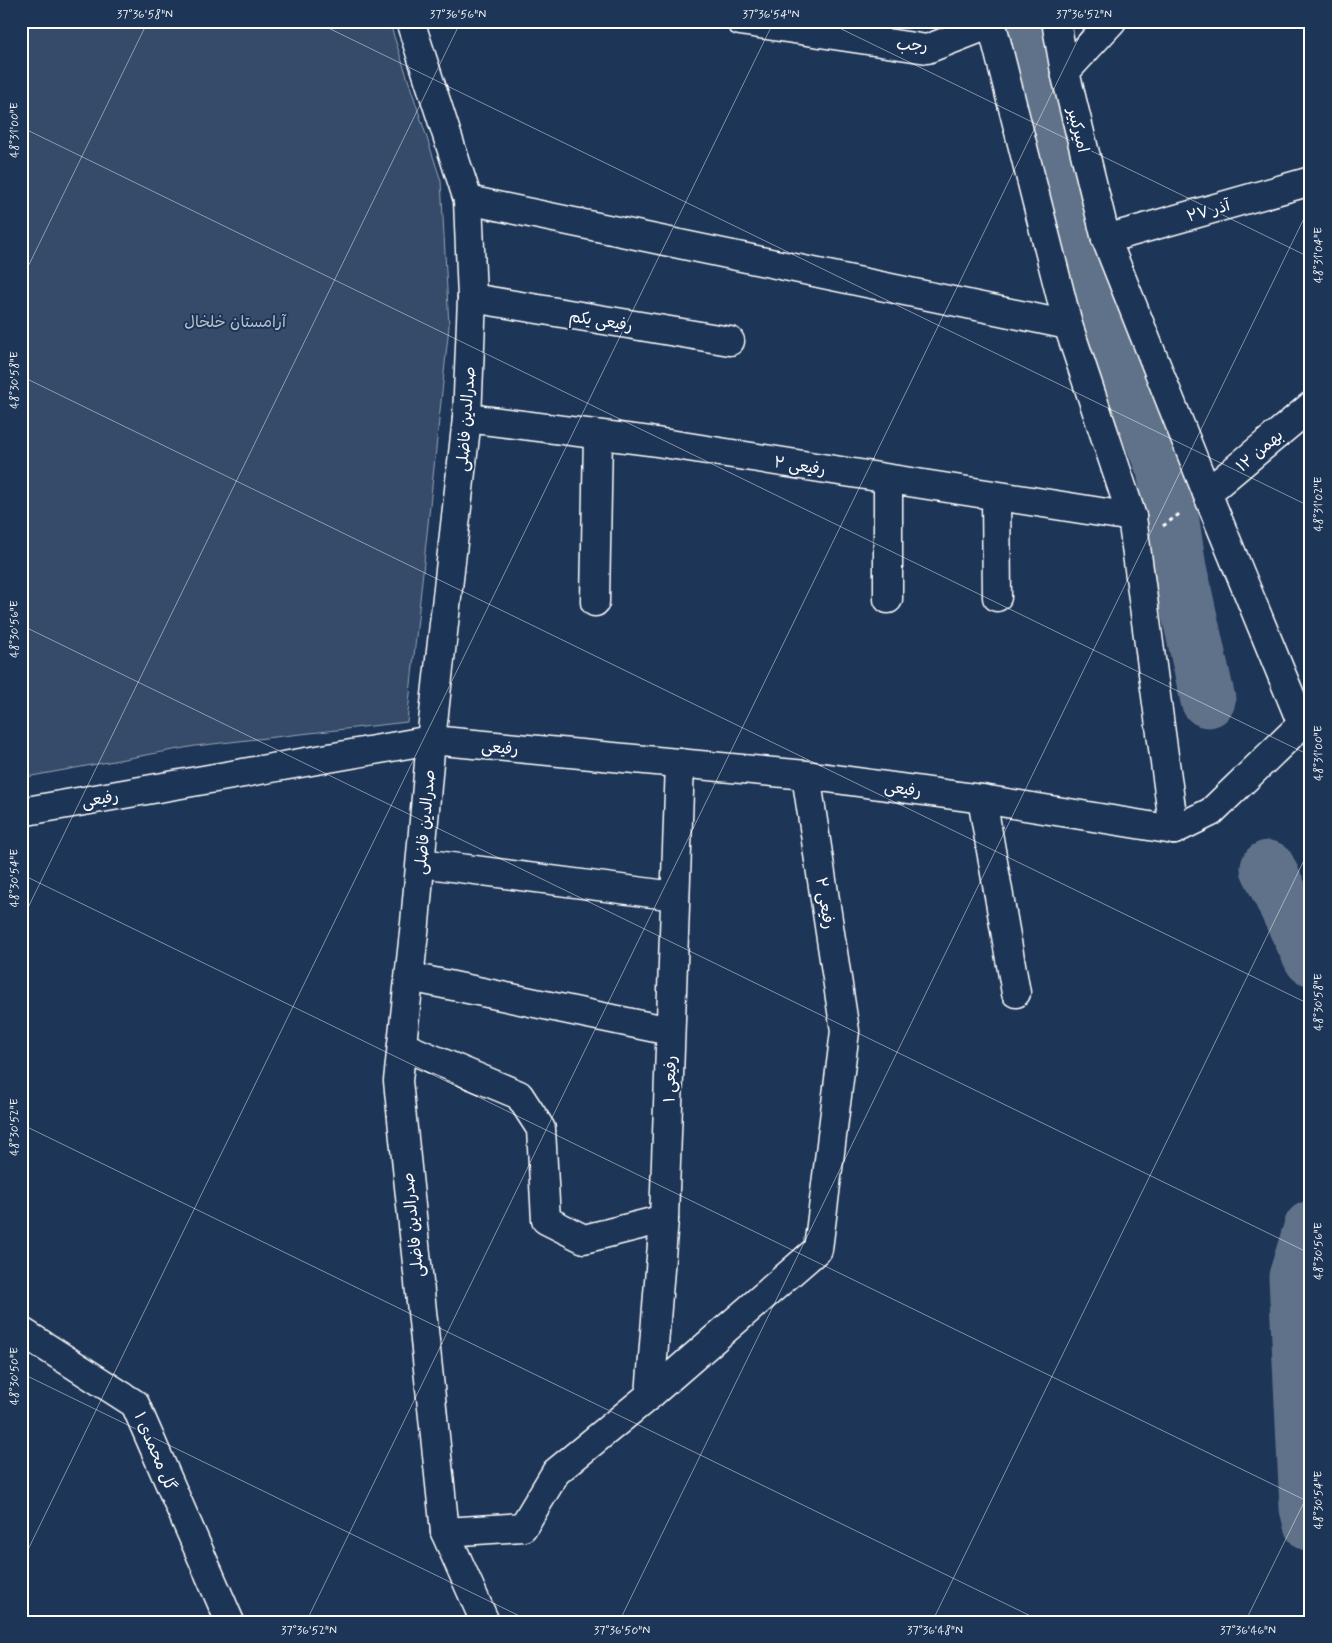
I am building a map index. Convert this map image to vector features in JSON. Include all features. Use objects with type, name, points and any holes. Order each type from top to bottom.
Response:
[{"type":"street","name":"صدرالدین فاضلی","points":[[410,21],[468,200],[472,298],[467,418],[430,740],[410,977],[398,1081],[445,1532],[485,1622]]},
{"type":"street","name":"رجب","points":[[740,21],[927,48],[991,23]]},
{"type":"street","name":"امیرکبیر","points":[[1056,21],[1065,72],[1106,239],[1207,493],[1306,720]]},
{"type":"street","points":[[1065,72],[1112,21]]},
{"type":"street","points":[[991,23],[1068,325],[1132,517],[1174,830],[1211,812],[1306,720]]},
{"type":"street","name":"۲۷ آذر","points":[[1106,239],[1311,181]]},
{"type":"street","points":[[468,200],[1068,325]]},
{"type":"street","name":"رفیعی یکم","points":[[472,298],[730,341]]},
{"type":"street","name":"۱۲ بهمن","points":[[1207,493],[1311,406]]},
{"type":"street","name":"رفیعی ۲","points":[[467,418],[598,435],[1132,517]]},
{"type":"street","points":[[596,602],[598,435]]},
{"type":"street","points":[[888,479],[888,599]]},
{"type":"street","points":[[996,496],[997,597]]},
{"type":"street","name":"رفیعی","points":[[21,812],[430,740],[806,775],[982,799],[1174,830]]},
{"type":"street","name":"رفیعی ۱","points":[[650,1395],[664,1219],[680,763]]},
{"type":"street","name":"رفیعی ۲","points":[[445,1532],[523,1527],[556,1472],[650,1395],[818,1250],[845,1031],[806,775]]},
{"type":"street","points":[[982,799],[1016,993]]},
{"type":"street","points":[[420,864],[675,896]]},
{"type":"street","points":[[410,977],[670,1031]]},
{"type":"street","points":[[402,1046],[519,1095],[541,1129],[546,1220],[584,1239],[664,1219]]},
{"type":"street","name":"گل محمدی ۱","points":[[21,1331],[136,1404],[230,1622]]},
{"type":"path","points":[[1136,546],[1207,493]]},
{"type":"green space","name":"آرامستان خلخال","points":[[21,21],[389,21],[441,181],[449,326],[407,722],[195,746],[21,778]]},
{"type":"waterway","points":[[1027,21],[1093,293],[1164,469],[1179,568],[1208,700]]},
{"type":"waterway","points":[[1268,868],[1311,958]]},
{"type":"waterway","points":[[1311,1228],[1296,1277],[1307,1508],[1311,1524]]}]
